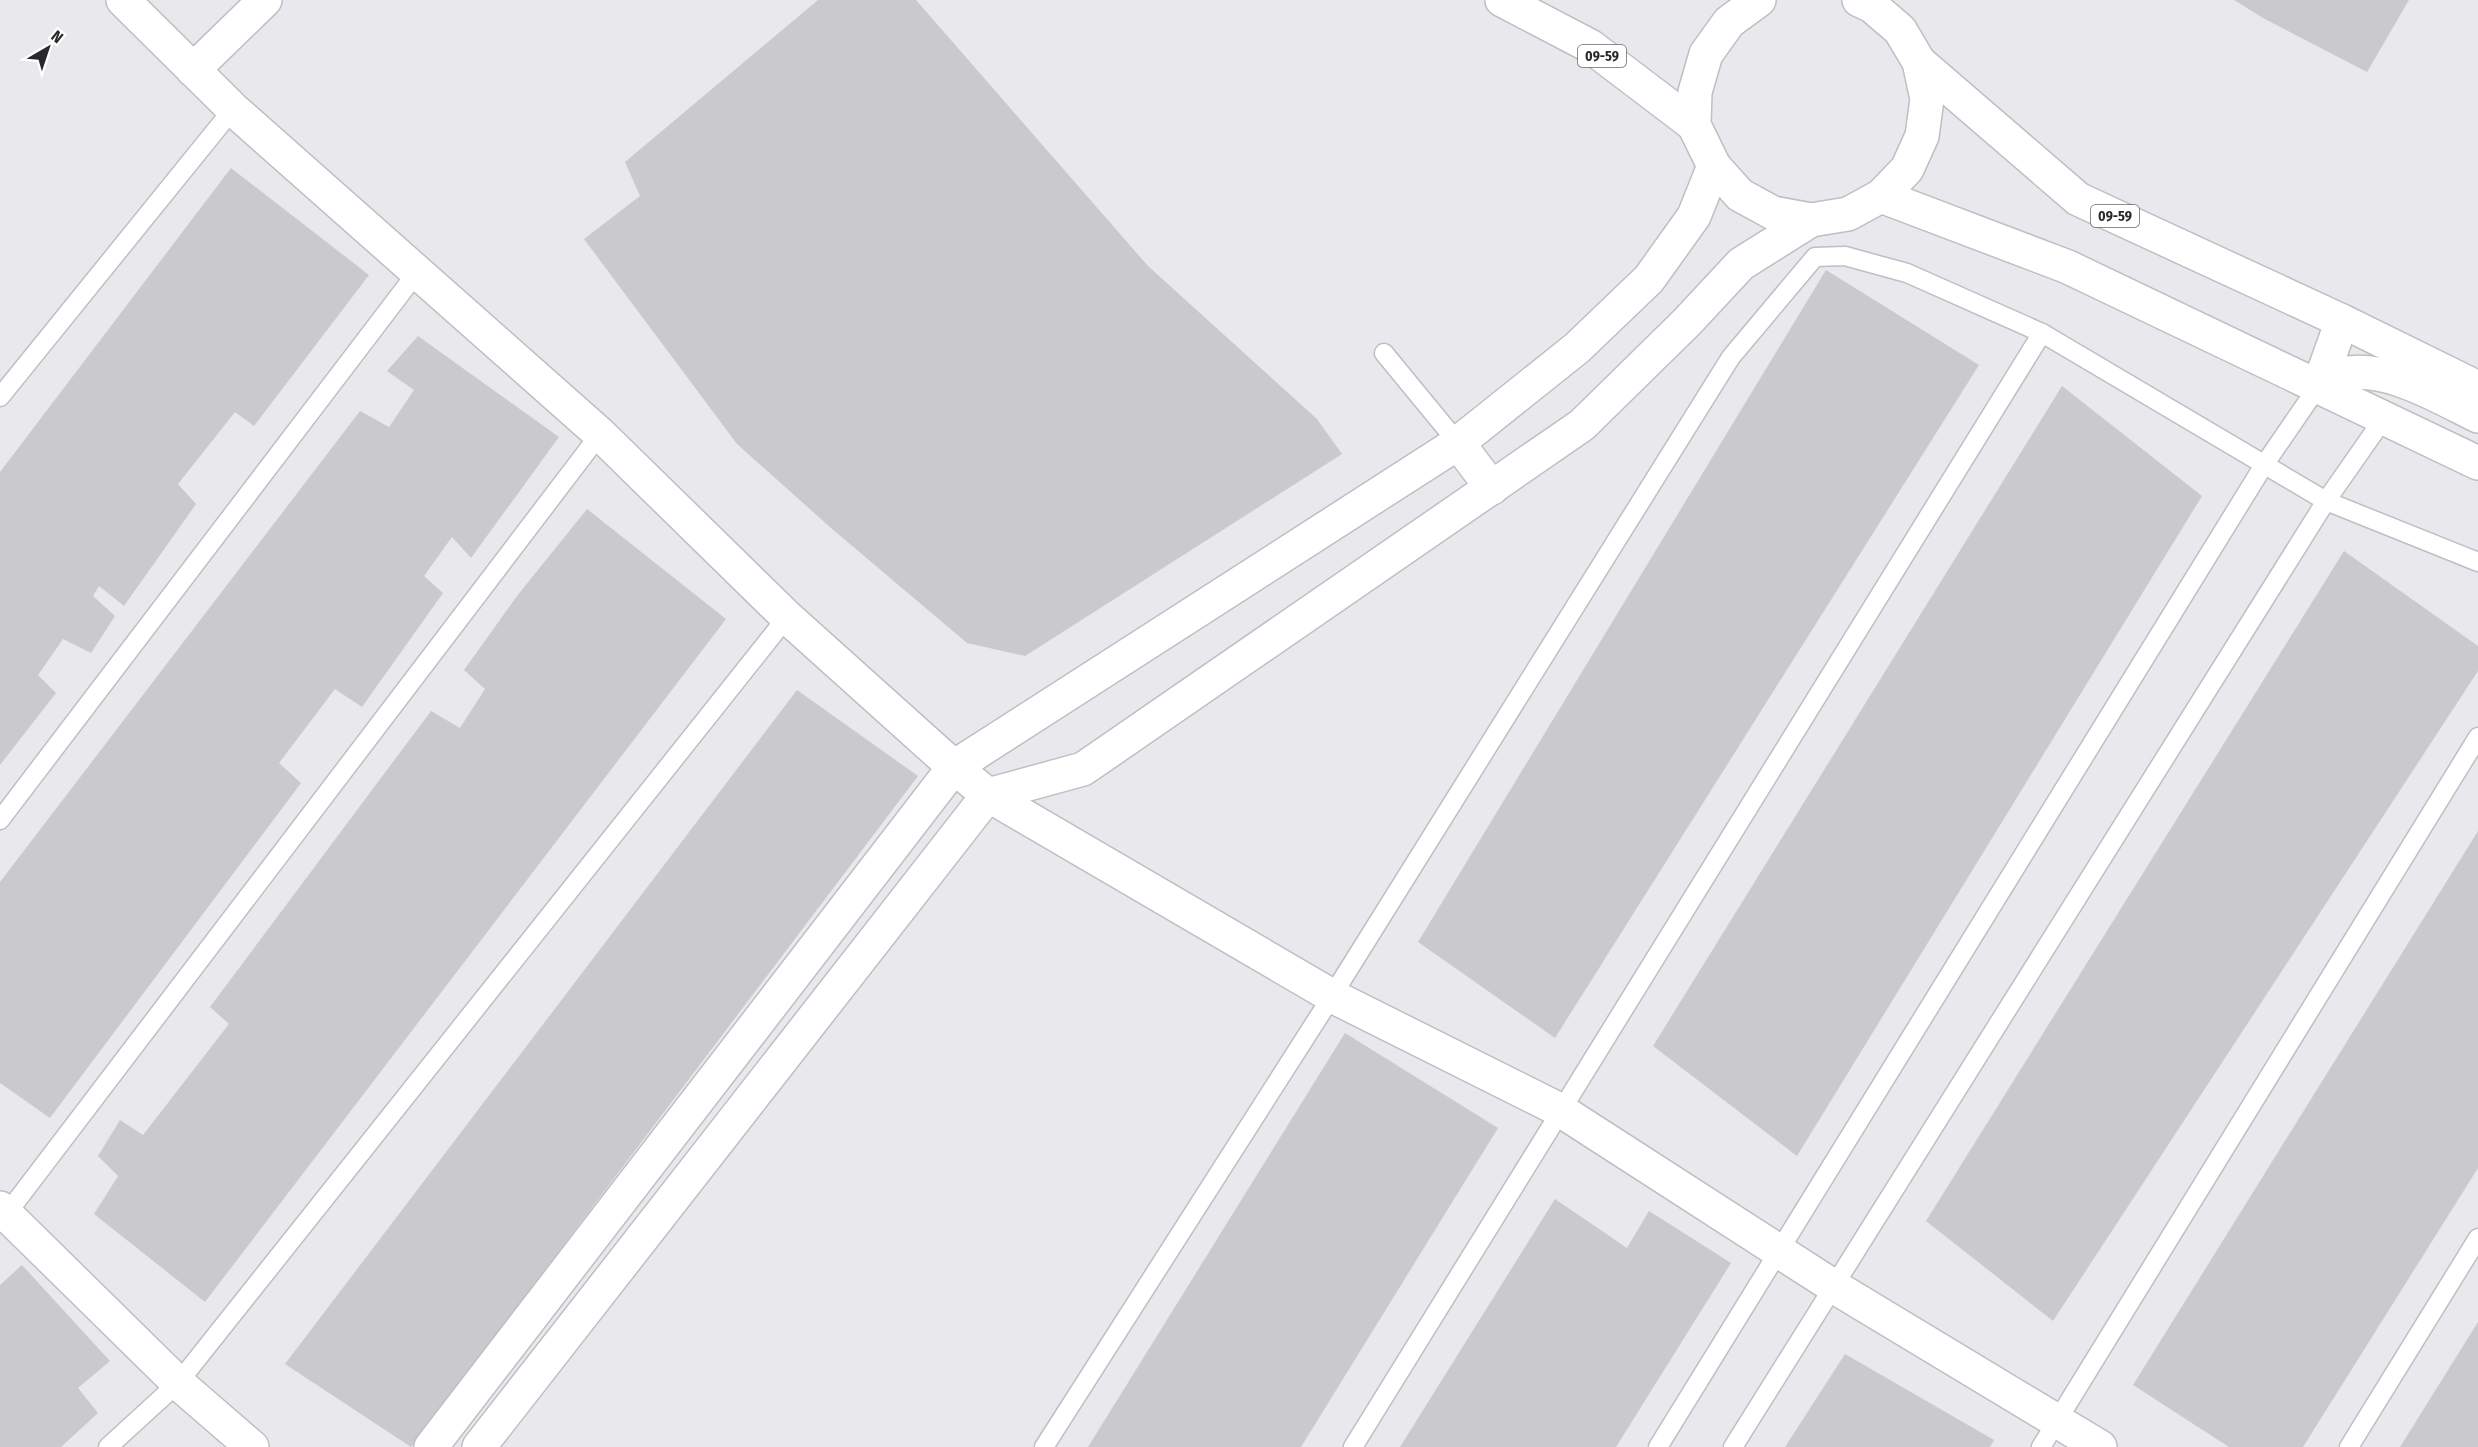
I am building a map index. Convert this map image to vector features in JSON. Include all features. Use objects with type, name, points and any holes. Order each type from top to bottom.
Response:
[{"type":"street","points":[[123,0],[233,109],[600,434],[787,617],[988,795],[1332,996],[1560,1110],[1833,1286],[2049,1434],[2100,1447]]},
{"type":"street","points":[[193,70],[265,0]]},
{"type":"street","name":"09-59","points":[[1502,0],[1590,46],[1694,125]]},
{"type":"street","points":[[1759,0],[1729,22],[1706,54],[1695,92],[1694,125],[1714,166],[1740,195],[1773,213],[1811,220],[1848,214],[1881,196],[1906,169],[1922,136],[1926,99],[1919,62],[1900,30],[1872,6],[1858,0]]},
{"type":"street","name":"09-59","points":[[1919,62],[2078,199],[2343,321],[2478,388]]},
{"type":"street","points":[[431,1447],[954,767],[1458,442],[1577,348],[1649,279],[1694,216],[1714,166]]},
{"type":"street","points":[[1881,196],[2068,267],[2478,463]]},
{"type":"street","points":[[479,1447],[988,795],[1083,769],[1492,488],[1582,425],[1687,322],[1741,264],[1811,220]]},
{"type":"street","points":[[2319,385],[2343,321]]},
{"type":"street","points":[[2319,385],[2341,375],[2362,373],[2394,378],[2427,390],[2478,416]]},
{"type":"street","points":[[1458,442],[1492,488]]},
{"type":"street","points":[[2,1215],[178,1383],[252,1447]]},
{"type":"lane","points":[[0,397],[233,109]]},
{"type":"lane","points":[[1044,1447],[1332,996],[1731,357],[1815,257],[1845,256],[1907,273],[2042,333],[2326,501],[2478,562]]},
{"type":"lane","points":[[0,820],[418,271]]},
{"type":"lane","points":[[1353,1447],[2042,333]]},
{"type":"lane","points":[[1384,352],[1458,442]]},
{"type":"lane","points":[[1658,1447],[2264,465],[2319,385]]},
{"type":"lane","points":[[1733,1447],[2326,501],[2384,418]]},
{"type":"lane","points":[[2,1215],[600,434]]},
{"type":"lane","points":[[108,1447],[178,1383],[787,617]]},
{"type":"lane","points":[[2049,1434],[2478,737]]},
{"type":"lane","points":[[2349,1447],[2478,1238]]},
{"type":"building","points":[[818,0],[916,0],[1148,266],[1317,419],[1342,454],[1025,656],[967,643],[831,528],[737,444],[584,239],[640,196],[625,162]]},
{"type":"building","points":[[2234,0],[2409,0],[2367,72],[2263,18]]},
{"type":"building","points":[[231,168],[369,275],[254,426],[235,412],[178,484],[196,504],[124,606],[99,586],[93,596],[115,616],[91,653],[63,639],[38,675],[56,693],[0,765],[0,472]]},
{"type":"building","points":[[1826,270],[1979,365],[1555,1038],[1418,942]]},
{"type":"building","points":[[418,336],[559,437],[471,558],[452,537],[424,576],[443,593],[362,707],[335,689],[279,763],[301,783],[50,1118],[0,1083],[0,882],[360,411],[389,427],[414,390],[387,371]]},
{"type":"building","points":[[2062,386],[2202,496],[1797,1156],[1653,1046]]},
{"type":"building","points":[[587,509],[726,619],[205,1302],[94,1214],[118,1176],[98,1156],[120,1120],[143,1135],[229,1024],[210,1007],[431,711],[460,728],[485,689],[464,670],[517,596]]},
{"type":"building","points":[[2344,551],[2478,646],[2478,671],[2053,1321],[1926,1221]]},
{"type":"building","points":[[797,690],[918,776],[411,1447],[285,1364]]},
{"type":"building","points":[[2478,831],[2478,1168],[2303,1447],[2229,1447],[2133,1385]]},
{"type":"building","points":[[1345,1033],[1498,1128],[1301,1447],[1088,1447]]},
{"type":"building","points":[[1555,1199],[1627,1248],[1649,1211],[1731,1263],[1616,1447],[1400,1447]]},
{"type":"building","points":[[22,1265],[110,1361],[78,1388],[98,1413],[61,1447],[0,1447],[0,1285]]},
{"type":"building","points":[[2478,1322],[2478,1447],[2400,1447]]},
{"type":"building","points":[[1845,1354],[1994,1440],[1990,1447],[1785,1447]]}]
